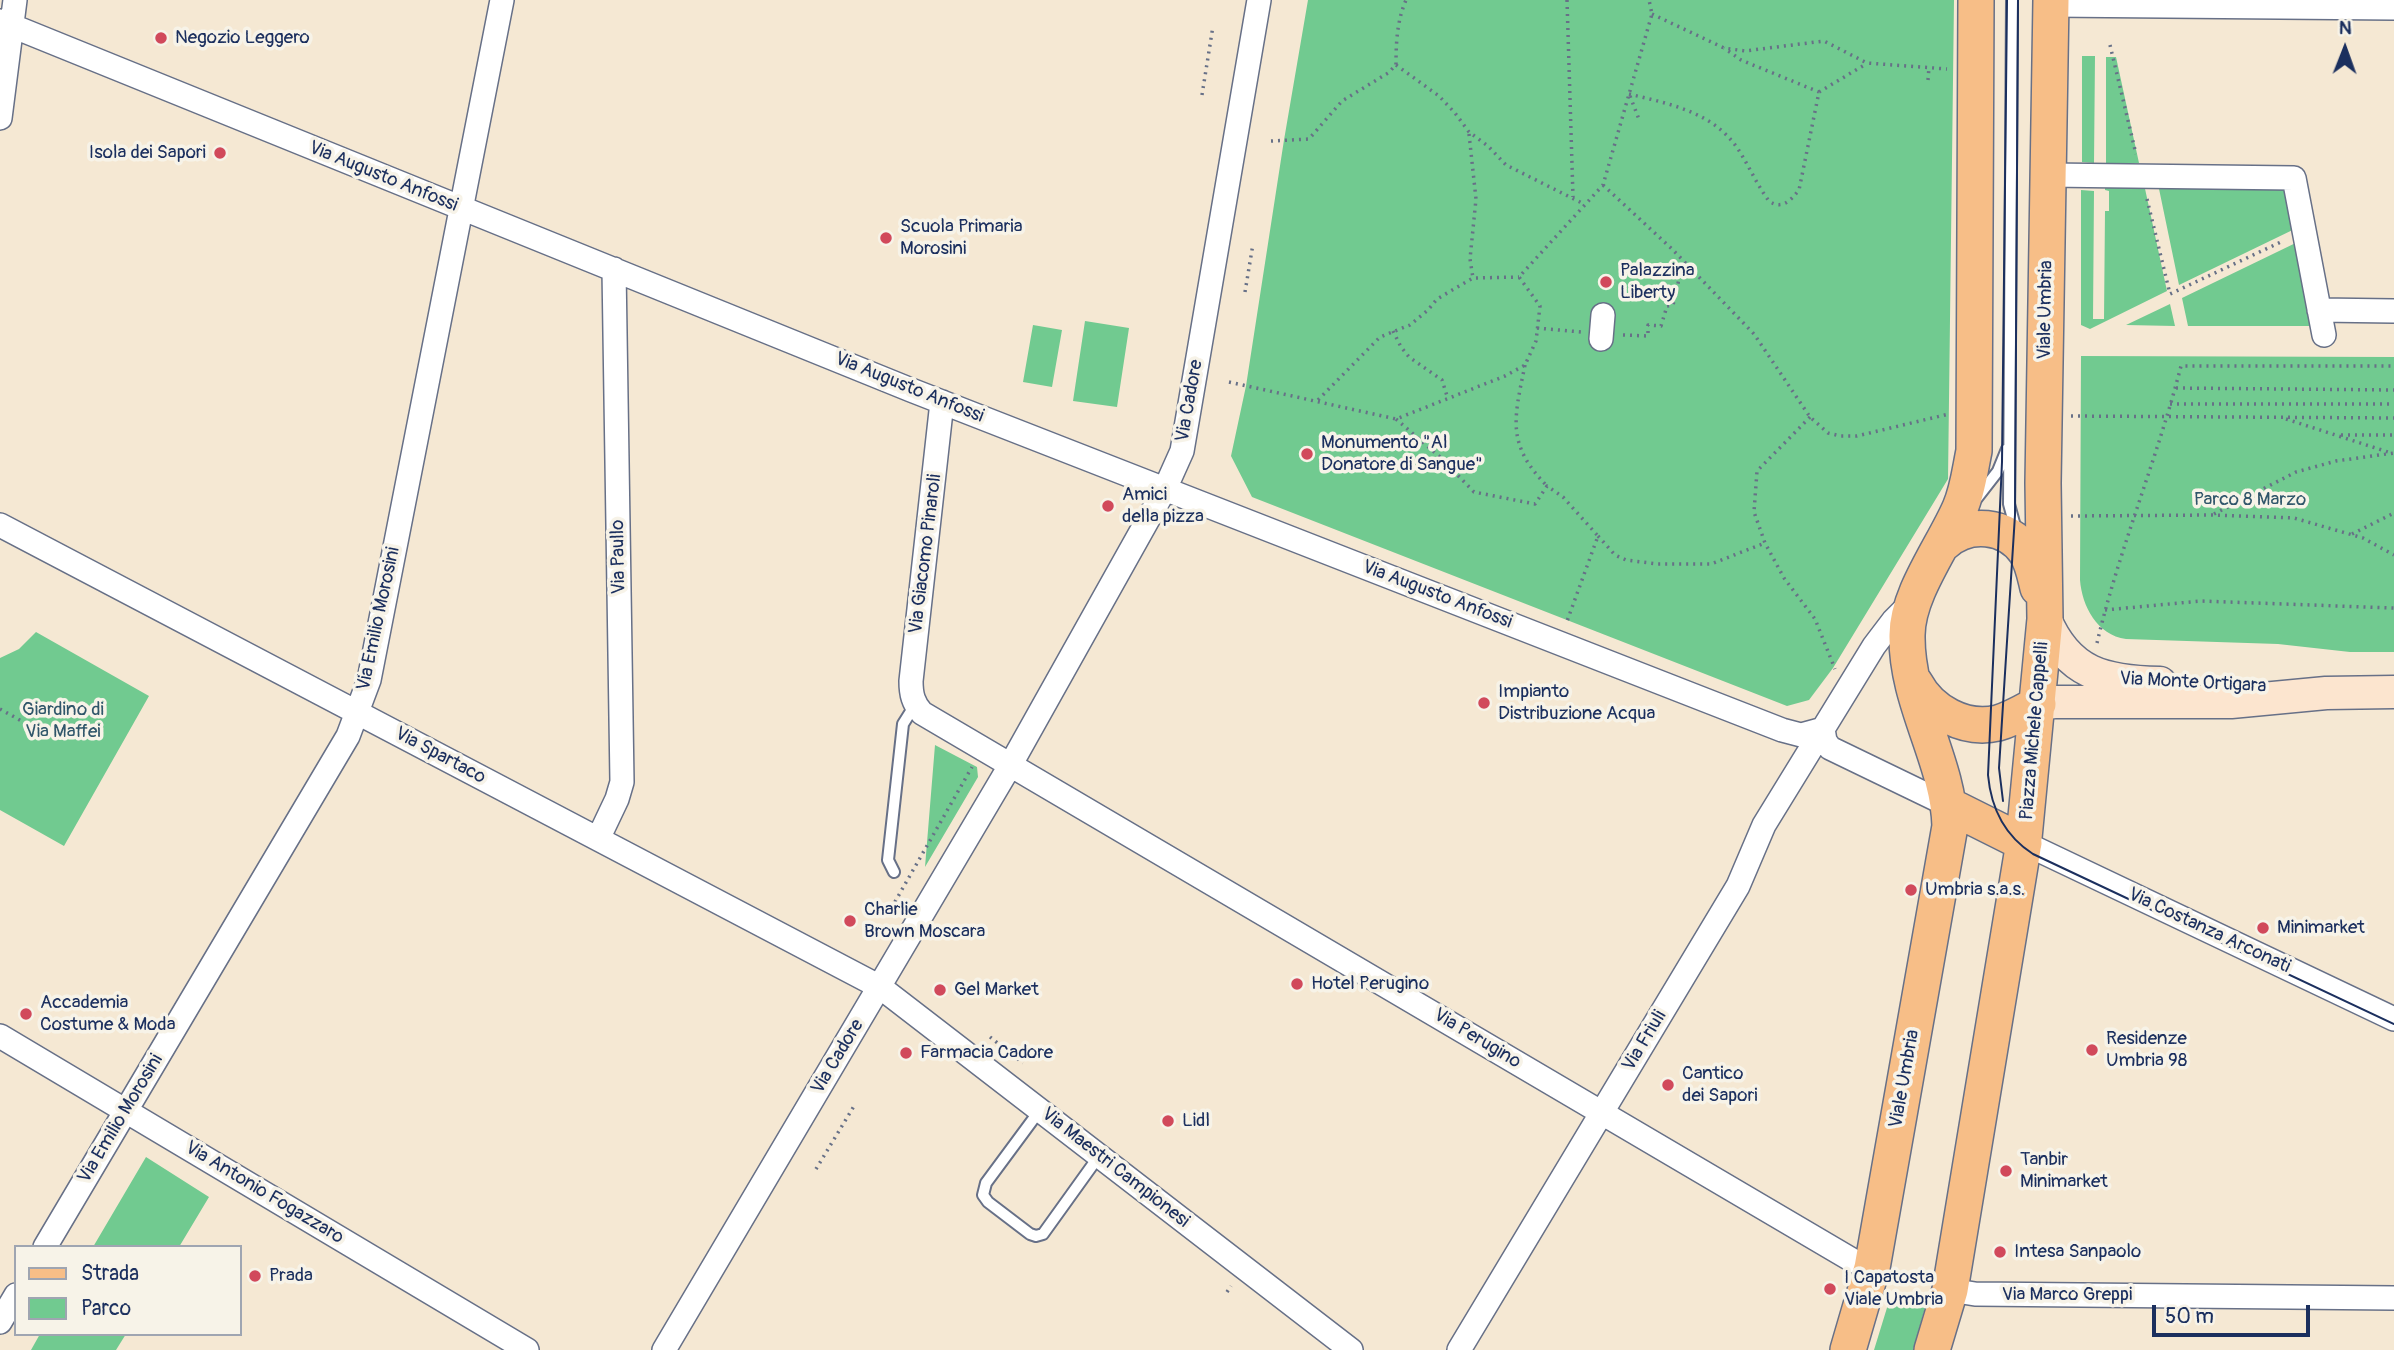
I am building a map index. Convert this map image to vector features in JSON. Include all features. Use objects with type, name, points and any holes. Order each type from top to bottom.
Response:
[{"type":"main road","points":[[1950,806],[1914,694],[1906,634],[1912,601],[1950,530],[1966,492],[1973,451],[1976,0]]},
{"type":"main road","name":"Viale Umbria","points":[[2045,619],[2043,483],[2051,2]]},
{"type":"main road","points":[[1950,530],[1987,528],[2007,535],[2021,546],[2033,568],[2045,619]]},
{"type":"main road","name":"Piazza Michele Cappelli","points":[[1950,806],[2024,843],[2045,619]]},
{"type":"main road","points":[[1908,660],[1912,677],[1921,693],[1936,709],[1955,719],[1977,724],[1996,723],[2038,704]]},
{"type":"main road","name":"Viale Umbria","points":[[1848,1350],[1872,1268],[1950,826],[1950,806]]},
{"type":"main road","points":[[1932,1350],[1950,1290],[2024,843]]},
{"type":"street","points":[[0,118],[6,23],[15,0]]},
{"type":"street","name":"Via Emilio Morosini","points":[[46,1245],[348,736],[358,713],[369,680],[502,0]]},
{"type":"street","name":"Via Cadore","points":[[664,1350],[1011,764],[1165,489],[1182,451],[1259,0]]},
{"type":"street","points":[[2051,2],[2394,8]]},
{"type":"street","name":"Via Augusto Anfossi","points":[[6,23],[942,402],[1782,730],[1801,735],[1823,729]]},
{"type":"street","points":[[2048,175],[2294,178],[2324,335]]},
{"type":"street","name":"Via Paullo","points":[[598,839],[622,782],[614,269]]},
{"type":"street","points":[[2319,310],[2394,311]]},
{"type":"street","points":[[1601,339],[1603,315]]},
{"type":"street","name":"Via Giacomo Pinaroli","points":[[915,705],[911,695],[911,681],[942,402]]},
{"type":"street","name":"Via Spartaco","points":[[0,525],[880,987]]},
{"type":"street","points":[[1823,729],[1885,631],[1912,601]]},
{"type":"street","name":"Via Monte Ortigara","points":[[2045,619],[2058,646],[2067,655],[2090,671],[2119,680],[2134,683],[2254,686],[2326,693]]},
{"type":"street","name":"Via Monte Ortigara","points":[[2038,704],[2231,702],[2326,693],[2394,692]]},
{"type":"street","points":[[915,705],[922,713],[1011,764]]},
{"type":"street","name":"Piazza Michele Cappelli","points":[[1823,729],[1825,741],[1830,748],[1950,806]]},
{"type":"street","name":"Via Friuli","points":[[1459,1350],[1738,886],[1763,825],[1823,729]]},
{"type":"street","name":"Via Perugino","points":[[1011,764],[1852,1260],[1872,1268]]},
{"type":"street","name":"Via Costanza Arconati","points":[[2024,843],[2394,1019]]},
{"type":"street","name":"Via Maestri Campionesi","points":[[880,987],[1351,1350]]},
{"type":"street","name":"Via Antonio Fogazzaro","points":[[0,1036],[527,1350]]},
{"type":"street","name":"Via Marco Greppi","points":[[1950,1290],[1975,1294],[2394,1298]]},
{"type":"street","points":[[0,1321],[14,1298]]},
{"type":"lane","name":"Viale Umbria","points":[[2012,0],[2009,504],[2021,546]]},
{"type":"lane","name":"Viale Umbria","points":[[1950,530],[1993,479],[2009,444]]},
{"type":"lane","points":[[894,872],[888,860],[903,724],[915,705]]},
{"type":"lane","points":[[1040,1110],[986,1183],[983,1195],[988,1202],[1030,1234],[1043,1234],[1099,1156]]},
{"type":"path","points":[[1271,141],[1309,139],[1342,101],[1388,73],[1396,65],[1396,36],[1400,13],[1406,0]]},
{"type":"path","points":[[1567,0],[1573,198]]},
{"type":"path","points":[[1317,401],[1380,337],[1410,325],[1437,299],[1473,278],[1519,276],[1603,185],[1652,14],[1649,0]]},
{"type":"path","points":[[1652,14],[1724,48],[1741,60],[1819,92]]},
{"type":"path","points":[[1202,95],[1213,26]]},
{"type":"path","points":[[1724,48],[1745,51],[1824,41],[1867,63],[1954,69]]},
{"type":"path","points":[[1629,94],[1676,107],[1713,123],[1727,134],[1737,147],[1769,201],[1774,205],[1783,205],[1790,202],[1798,190],[1819,92],[1867,63]]},
{"type":"path","points":[[1396,65],[1439,96],[1469,132],[1506,164],[1584,204]]},
{"type":"path","points":[[1928,80],[1929,68]]},
{"type":"path","points":[[1629,94],[1640,122]]},
{"type":"path","points":[[1469,132],[1476,199],[1474,236],[1469,259],[1473,278]]},
{"type":"path","points":[[1603,185],[1672,249],[1754,334],[1810,417],[1828,433],[1857,436],[1952,413]]},
{"type":"path","points":[[2170,294],[2304,231]]},
{"type":"path","points":[[1245,292],[1253,244]]},
{"type":"path","points":[[1519,276],[1540,306],[1536,341],[1525,365],[1518,398],[1516,437],[1522,455],[1533,471],[1563,497],[1615,555],[1626,560],[1658,564],[1711,564],[1766,543]]},
{"type":"path","points":[[1393,331],[1409,357],[1442,380],[1448,399]]},
{"type":"path","points":[[1396,419],[1506,376],[1525,365]]},
{"type":"path","points":[[2097,643],[2133,516],[2182,366],[2394,368]]},
{"type":"path","points":[[1229,382],[1396,419],[1440,457],[1474,492],[1535,504],[1548,486]]},
{"type":"path","points":[[2176,388],[2394,390]]},
{"type":"path","points":[[2171,404],[2394,404]]},
{"type":"path","points":[[2066,416],[2394,418]]},
{"type":"path","points":[[1810,417],[1757,471],[1754,512],[1784,578],[1815,619],[1836,670]]},
{"type":"path","points":[[2280,417],[2392,453]]},
{"type":"path","points":[[2336,435],[2394,435]]},
{"type":"path","points":[[2212,515],[2295,472],[2336,461],[2392,453]]},
{"type":"path","points":[[2350,535],[2394,513]]},
{"type":"path","points":[[2065,516],[2212,515],[2294,518],[2363,538],[2394,555]]},
{"type":"path","points":[[1565,625],[1598,536]]},
{"type":"path","points":[[2105,610],[2201,601],[2394,608]]},
{"type":"path","points":[[0,709],[50,737]]},
{"type":"path","points":[[888,914],[974,762]]},
{"type":"path","points":[[990,1037],[1023,1063]]},
{"type":"path","points":[[816,1169],[854,1106]]},
{"type":"path","points":[[1227,1292],[1231,1286]]},
{"type":"green space","points":[[1308,0],[1954,0],[1948,479],[1833,668],[1809,700],[1787,706],[1252,497],[1231,456],[1246,386]]},
{"type":"green space","points":[[2082,56],[2095,56],[2094,163],[2082,162]]},
{"type":"green space","points":[[2106,57],[2116,57],[2139,163],[2106,163]]},
{"type":"green space","points":[[2105,184],[2144,184],[2167,291],[2090,329],[2081,325],[2081,190],[2094,191],[2093,319],[2104,319],[2105,211],[2109,211],[2109,191],[2105,190]]},
{"type":"green space","points":[[2158,184],[2297,185],[2305,224],[2179,285]]},
{"type":"green space","points":[[2308,237],[2320,326],[2188,326],[2182,298]]},
{"type":"green space","points":[[2170,304],[2175,326],[2126,325]]},
{"type":"green space","points":[[1085,321],[1129,328],[1117,407],[1073,401]]},
{"type":"green space","points":[[1033,325],[1062,330],[1052,387],[1023,382]]},
{"type":"green space","name":"Parco 8 Marzo","points":[[2081,356],[2394,357],[2394,652],[2350,652],[2278,644],[2126,639],[2107,632],[2099,625],[2084,600],[2080,580]]},
{"type":"green space","name":"Giardino di Via Maffei","points":[[36,632],[149,696],[64,846],[0,810],[0,658],[19,649]]},
{"type":"green space","points":[[935,745],[977,767],[978,777],[925,867]]},
{"type":"green space","points":[[146,1157],[209,1197],[180,1245],[94,1245]]},
{"type":"green space","points":[[1890,1298],[1925,1308],[1913,1350],[1874,1350]]},
{"type":"green space","points":[[39,1336],[125,1336],[116,1350],[31,1350]]},
{"type":"tram line","points":[[2007,0],[2002,462],[1988,775],[1996,810],[2007,830],[2033,854],[2394,1024]]},
{"type":"tram line","points":[[2003,801],[1999,768],[2015,515],[2018,0]]},
{"type":"place","name":"Negozio Leggero","points":[[161,38]]},
{"type":"place","name":"Isola dei Sapori","points":[[220,153]]},
{"type":"place","name":"Scuola Primaria Morosini","points":[[886,238]]},
{"type":"place","name":"Palazzina Liberty","points":[[1606,282]]},
{"type":"place","name":"Monumento \"Al Donatore di Sangue\"","points":[[1307,454]]},
{"type":"place","name":"Amici della pizza","points":[[1108,506]]},
{"type":"place","name":"Impianto Distribuzione Acqua","points":[[1484,703]]},
{"type":"place","name":"Umbria s.a.s.","points":[[1911,890]]},
{"type":"place","name":"Charlie Brown Moscara","points":[[850,921]]},
{"type":"place","name":"Minimarket","points":[[2263,928]]},
{"type":"place","name":"Hotel Perugino","points":[[1297,984]]},
{"type":"place","name":"Gel Market","points":[[940,990]]},
{"type":"place","name":"Accademia Costume & Moda","points":[[26,1014]]},
{"type":"place","name":"Residenze Umbria 98","points":[[2092,1050]]},
{"type":"place","name":"Farmacia Cadore","points":[[906,1053]]},
{"type":"place","name":"Cantico dei Sapori","points":[[1668,1085]]},
{"type":"place","name":"Lidl","points":[[1168,1121]]},
{"type":"place","name":"Tanbir Minimarket","points":[[2006,1171]]},
{"type":"place","name":"Intesa Sanpaolo","points":[[2000,1252]]},
{"type":"place","name":"Prada","points":[[255,1276]]},
{"type":"place","name":"I Capatosta Viale Umbria","points":[[1830,1289]]}]
